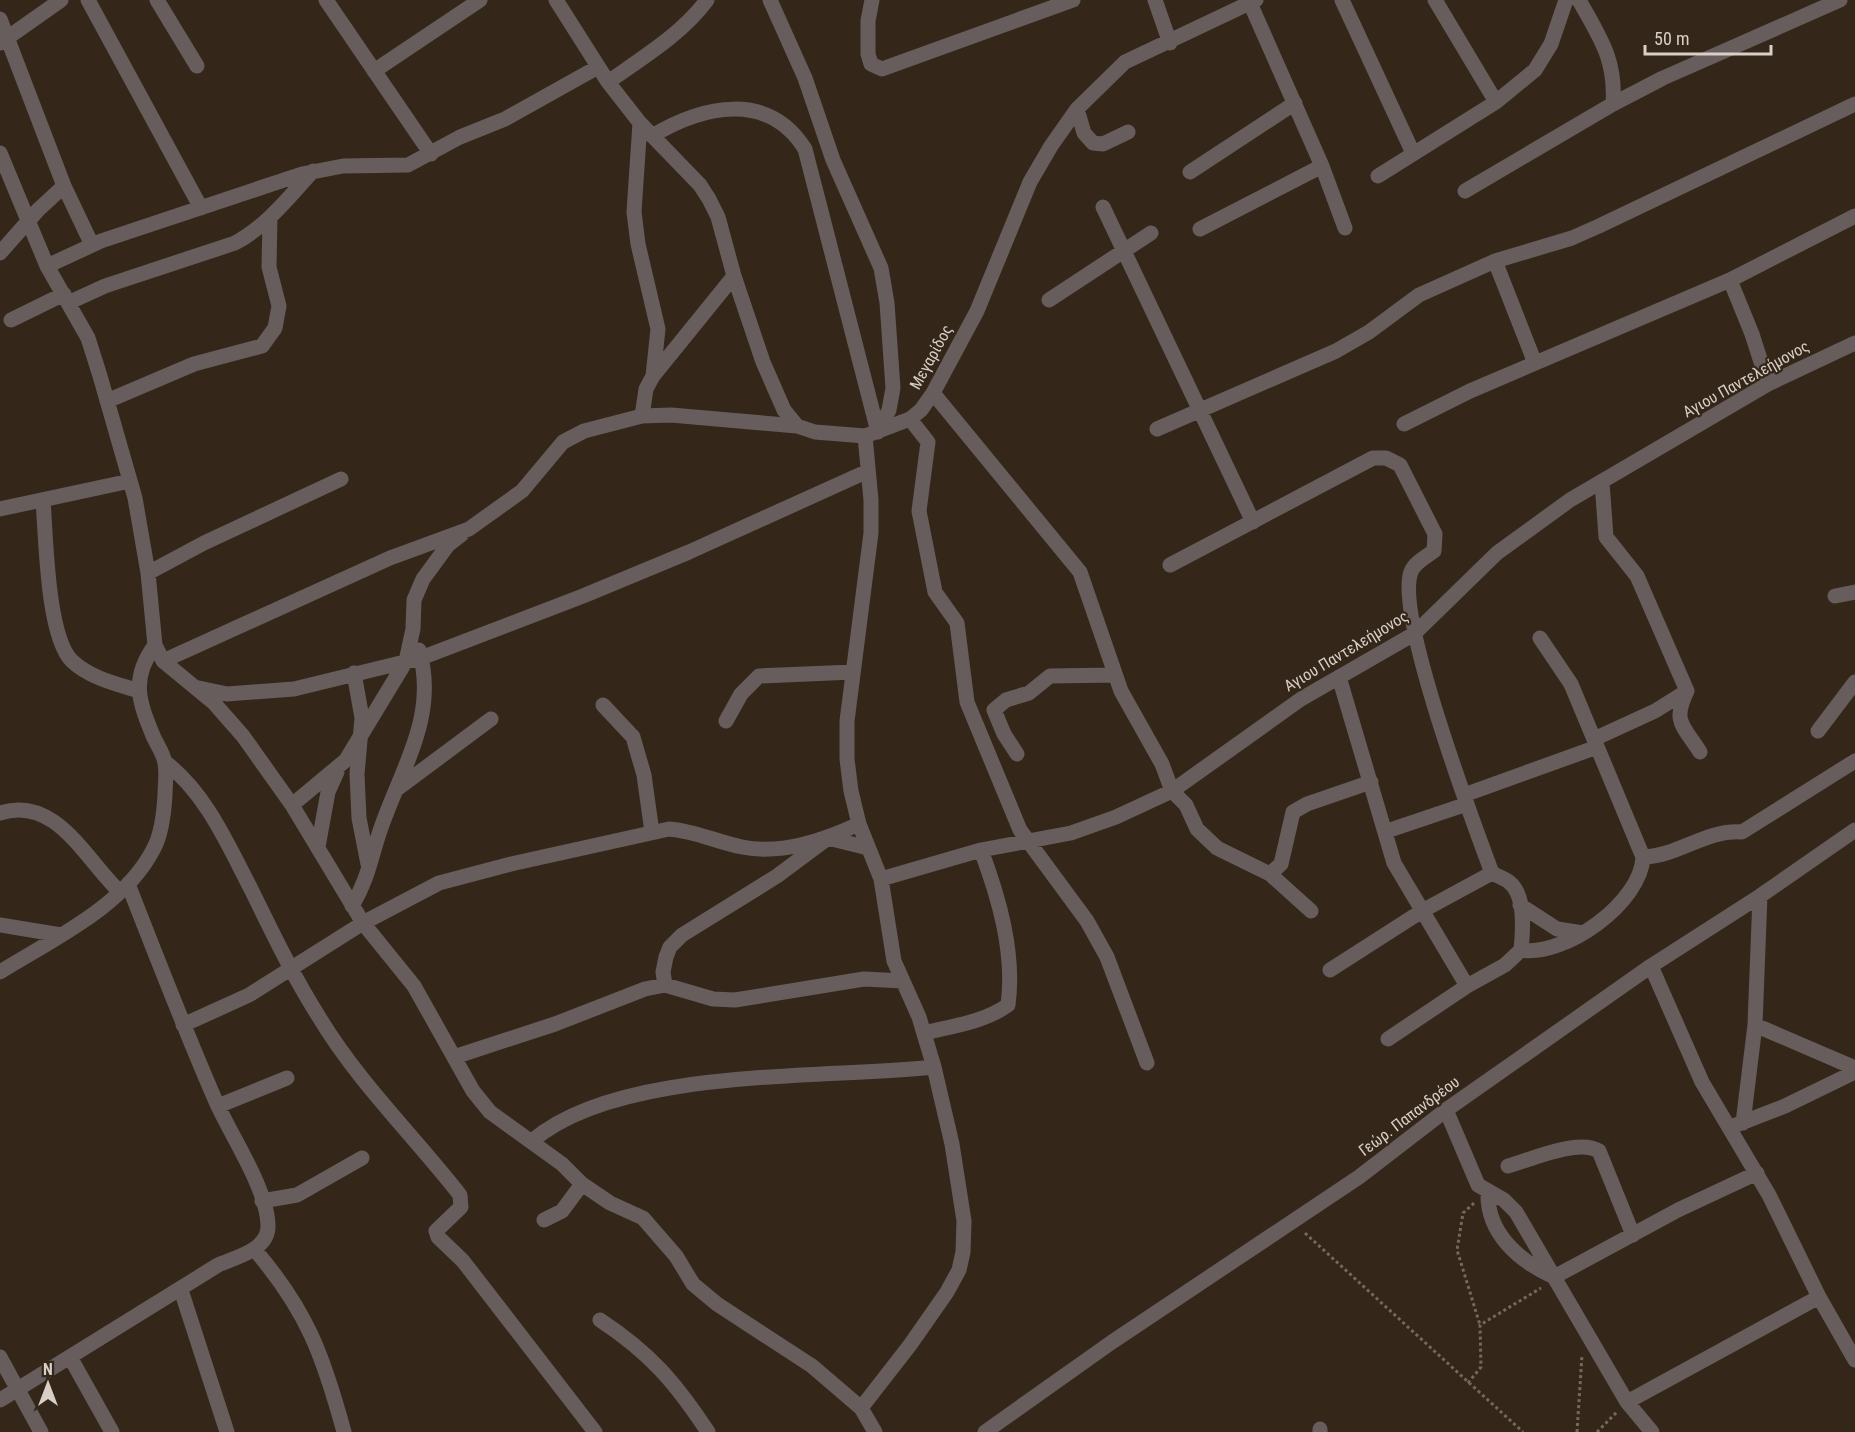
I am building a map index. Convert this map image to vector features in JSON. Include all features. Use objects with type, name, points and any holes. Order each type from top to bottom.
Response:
[{"type":"street","points":[[3,40],[61,0]]},
{"type":"street","points":[[88,0],[201,208]]},
{"type":"street","points":[[157,0],[197,66]]},
{"type":"street","points":[[326,0],[431,154]]},
{"type":"street","points":[[374,70],[480,0]]},
{"type":"street","points":[[556,0],[608,82],[640,123],[700,185],[709,199],[718,217],[734,276],[776,395],[797,426]]},
{"type":"street","points":[[608,82],[676,32],[707,0]]},
{"type":"street","points":[[770,0],[805,78],[833,160],[881,268],[887,303],[893,388],[889,410],[872,434]]},
{"type":"street","points":[[872,0],[868,54],[871,64],[882,69],[1073,0]]},
{"type":"street","points":[[1155,0],[1170,43]]},
{"type":"street","points":[[1342,0],[1413,153]]},
{"type":"street","points":[[1435,0],[1496,102]]},
{"type":"street","points":[[1378,177],[1496,102],[1535,70],[1551,44],[1566,0]]},
{"type":"street","points":[[1579,0],[1608,51],[1613,70],[1613,104]]},
{"type":"street","points":[[1465,191],[1613,104],[1769,29],[1840,0]]},
{"type":"street","points":[[1253,2],[1322,166],[1345,228]]},
{"type":"street","name":"Μεγαρίδος","points":[[469,529],[522,491],[563,442],[584,431],[642,416],[702,416],[797,426],[833,436],[872,434],[910,419],[921,410],[933,393],[977,310],[1030,182],[1051,146],[1077,109],[1125,62],[1170,43],[1253,2]]},
{"type":"street","points":[[0,20],[3,40],[64,186],[92,245]]},
{"type":"street","points":[[48,266],[92,245],[314,171],[343,166],[400,166],[431,154],[460,137],[505,119],[598,67]]},
{"type":"street","points":[[1190,172],[1295,103]]},
{"type":"street","points":[[1156,429],[1336,351],[1369,332],[1419,295],[1495,261],[1581,234],[1855,104]]},
{"type":"street","points":[[652,136],[701,112],[734,108],[758,112],[795,133],[805,149],[872,434],[868,471],[871,533],[860,636],[852,672],[847,759],[851,791],[859,824],[881,879],[894,961],[924,1033],[934,1067],[959,1184],[964,1221],[963,1252],[959,1270],[937,1308],[861,1408]]},
{"type":"street","points":[[1077,109],[1084,133],[1093,142],[1103,144],[1128,132]]},
{"type":"street","points":[[640,123],[634,212],[638,243],[658,329],[653,376]]},
{"type":"street","points":[[0,153],[48,266],[88,338],[130,481],[148,573],[155,645],[163,661],[214,703],[243,736],[292,805],[363,923],[414,986],[472,1091],[490,1112],[562,1164],[582,1184],[610,1203],[643,1218],[676,1256],[693,1284],[717,1304],[812,1366],[861,1408],[870,1430]]},
{"type":"street","points":[[1200,229],[1322,166]]},
{"type":"street","points":[[11,320],[67,298],[213,253],[250,236],[270,219],[314,171]]},
{"type":"street","points":[[0,253],[38,210],[64,186]]},
{"type":"street","points":[[1103,207],[1253,522]]},
{"type":"street","points":[[107,401],[194,364],[262,346],[275,328],[279,306],[269,267],[270,219]]},
{"type":"street","points":[[1404,424],[1470,391],[1730,280],[1854,219]]},
{"type":"street","points":[[1049,300],[1126,252],[1151,233]]},
{"type":"street","points":[[1495,261],[1535,363]]},
{"type":"street","points":[[642,416],[646,389],[653,376],[734,276]]},
{"type":"street","points":[[1730,280],[1752,334],[1767,384]]},
{"type":"street","name":"Αγιου Παντελεήμονος","points":[[881,879],[981,850],[1071,833],[1116,817],[1172,791],[1301,699],[1414,634],[1497,553],[1570,500],[1767,384],[1855,343]]},
{"type":"street","points":[[933,393],[1080,572],[1115,675],[1162,764],[1172,791],[1186,805],[1197,829],[1217,848],[1270,874],[1311,911]]},
{"type":"street","points":[[910,419],[928,442],[919,511],[935,592],[957,622],[967,702],[1013,816],[1087,921],[1107,957],[1147,1063]]},
{"type":"street","points":[[1170,565],[1373,458],[1386,458],[1400,465],[1435,534],[1434,550],[1411,570],[1408,584],[1414,634],[1465,799],[1492,873],[1510,882],[1516,890],[1523,934],[1521,950],[1505,965],[1467,986],[1388,1039]]},
{"type":"street","points":[[194,687],[227,694],[294,689],[414,659],[668,561],[868,471]]},
{"type":"street","points":[[148,573],[204,543],[341,479]]},
{"type":"street","points":[[0,508],[130,481]]},
{"type":"street","points":[[1602,482],[1606,537],[1637,576],[1687,691],[1678,710],[1678,718],[1700,752]]},
{"type":"street","points":[[43,500],[54,611],[64,651],[74,663],[97,676],[139,691]]},
{"type":"street","points":[[352,906],[366,883],[381,826],[424,711],[426,693],[414,659],[414,600],[423,579],[448,546],[469,529]]},
{"type":"street","points":[[163,661],[390,558],[469,529]]},
{"type":"street","points":[[1835,596],[1855,592]]},
{"type":"street","points":[[1521,950],[1535,952],[1551,950],[1583,933],[1617,907],[1635,885],[1643,869],[1643,857],[1571,684],[1540,638]]},
{"type":"street","points":[[155,645],[143,662],[139,691],[145,715],[165,762],[191,786],[220,829],[291,969],[340,1049],[460,1194],[461,1207],[436,1231],[438,1237],[463,1261],[595,1432]]},
{"type":"street","points":[[318,847],[328,792],[338,769],[414,659]]},
{"type":"street","points":[[726,721],[741,694],[753,679],[759,676],[852,672]]},
{"type":"street","points":[[354,673],[362,718],[358,741],[359,818],[369,871]]},
{"type":"street","points":[[1017,754],[996,718],[994,710],[999,704],[1029,693],[1050,676],[1115,675]]},
{"type":"street","points":[[1339,677],[1387,831],[1394,862],[1467,986]]},
{"type":"street","points":[[1818,731],[1855,682]]},
{"type":"street","points":[[1387,831],[1595,743],[1687,691]]},
{"type":"street","points":[[603,705],[633,736],[644,775],[652,832]]},
{"type":"street","points":[[396,790],[491,719]]},
{"type":"street","points":[[1643,857],[1659,856],[1720,831],[1742,832],[1855,761]]},
{"type":"street","points":[[0,972],[61,935],[124,888],[143,868],[156,846],[164,809],[165,762]]},
{"type":"street","points":[[292,805],[338,769]]},
{"type":"street","points":[[1270,874],[1281,864],[1293,812],[1307,804],[1371,782]]},
{"type":"street","points":[[0,813],[29,809],[58,822],[102,874],[124,888],[218,1106],[251,1172],[269,1226],[264,1239],[255,1250],[218,1265],[0,1400]]},
{"type":"street","points":[[665,985],[663,972],[666,957],[670,947],[682,934],[777,876],[828,838],[859,824]]},
{"type":"street","name":"Γεώρ. Παπανδρέου","points":[[985,1432],[1359,1177],[1446,1110],[1651,966],[1760,896],[1855,830]]},
{"type":"street","points":[[183,1025],[249,995],[363,923],[439,883],[511,864],[652,832],[687,831],[742,847],[769,849],[828,838],[868,848]]},
{"type":"street","points":[[924,1033],[972,1022],[997,1013],[1008,1005],[1011,985],[1004,926],[996,890],[981,850]]},
{"type":"street","points":[[1330,970],[1422,911],[1492,873]]},
{"type":"street","points":[[1743,1123],[1755,1025],[1760,896]]},
{"type":"street","points":[[1520,905],[1557,929],[1583,933]]},
{"type":"street","points":[[0,924],[61,935]]},
{"type":"street","points":[[1651,966],[1697,1072],[1728,1129],[1757,1173],[1819,1297],[1855,1360]]},
{"type":"street","points":[[454,1057],[555,1024],[645,989],[665,985],[713,999],[735,1000],[864,979],[903,981]]},
{"type":"street","points":[[1755,1025],[1855,1070]]},
{"type":"street","points":[[532,1141],[550,1126],[590,1108],[663,1090],[731,1080],[934,1067]]},
{"type":"street","points":[[1728,1129],[1785,1106],[1855,1070]]},
{"type":"street","points":[[218,1106],[287,1078]]},
{"type":"street","points":[[1446,1110],[1478,1185],[1504,1200],[1516,1212],[1627,1402],[1652,1432]]},
{"type":"street","points":[[1508,1166],[1567,1149],[1593,1147],[1599,1151],[1633,1234]]},
{"type":"street","points":[[262,1202],[297,1195],[362,1158]]},
{"type":"street","points":[[1554,1276],[1678,1210],[1757,1173]]},
{"type":"street","points":[[544,1220],[562,1211],[582,1184]]},
{"type":"street","points":[[1488,1191],[1487,1208],[1496,1229],[1514,1252],[1529,1265],[1554,1276]]},
{"type":"street","points":[[255,1250],[280,1280],[317,1343],[344,1432]]},
{"type":"street","points":[[181,1290],[227,1432]]},
{"type":"street","points":[[1627,1402],[1819,1297]]},
{"type":"street","points":[[600,1320],[630,1339],[661,1368],[708,1432]]},
{"type":"street","points":[[70,1357],[112,1432]]},
{"type":"street","points":[[0,1358],[41,1432]]},
{"type":"path","points":[[1468,1383],[1482,1367],[1480,1326],[1457,1250],[1463,1213],[1488,1191]]},
{"type":"path","points":[[1292,1221],[1523,1432]]},
{"type":"path","points":[[1480,1326],[1533,1295],[1554,1276]]},
{"type":"path","points":[[1577,1432],[1578,1384],[1583,1344],[1591,1341]]},
{"type":"path","points":[[1597,1432],[1627,1402]]}]
